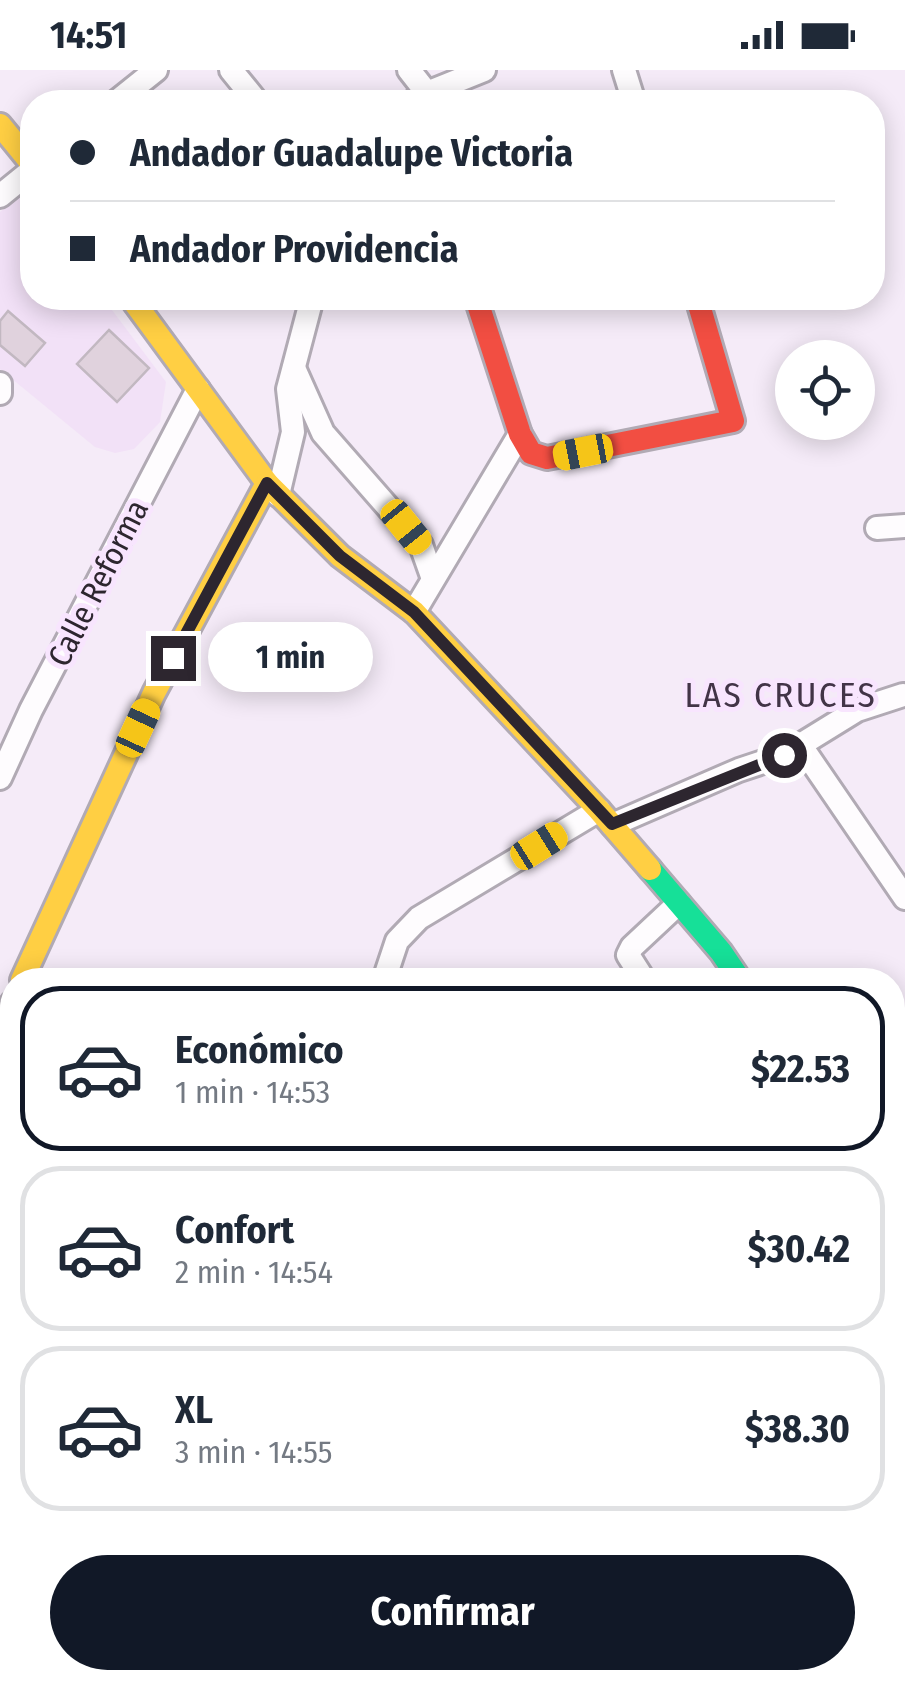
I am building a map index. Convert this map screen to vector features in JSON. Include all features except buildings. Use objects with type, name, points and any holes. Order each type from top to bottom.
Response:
[{"type":"street","points":[[131,90],[156,70]]},
{"type":"street","points":[[232,70],[248,90]]},
{"type":"street","points":[[438,90],[484,70]]},
{"type":"street","points":[[0,126],[20,152]]},
{"type":"street","points":[[0,196],[20,178]]},
{"type":"street","points":[[140,310],[272,489],[340,556],[414,612],[605,817],[732,968]]},
{"type":"street","points":[[28,968],[154,693],[272,489],[293,432],[288,389],[309,310]]},
{"type":"street","points":[[480,310],[526,443],[547,458],[733,421],[700,310]]},
{"type":"street","points":[[294,368],[324,434],[421,546],[434,579]]},
{"type":"street","name":"Calle Reforma","points":[[0,778],[31,710],[198,388]]},
{"type":"street","points":[[414,612],[526,443]]},
{"type":"street","points":[[876,528],[905,526]]},
{"type":"street","points":[[388,968],[397,942],[420,918],[605,817],[801,746],[857,710],[903,694]]},
{"type":"street","points":[[801,746],[905,898]]},
{"type":"street","points":[[636,968],[628,955],[632,947],[679,903]]},
{"type":"shaded area","points":[[20,196],[20,310],[112,310],[166,382],[160,422],[134,449],[115,453],[95,447],[0,369],[0,212]]},
{"type":"traffic: fast","points":[[650,869],[732,968]]},
{"type":"traffic: slow","points":[[0,125],[20,149]]},
{"type":"traffic: slow","points":[[140,310],[267,483],[340,556],[414,612],[650,869]]},
{"type":"traffic: slow","points":[[28,968],[154,693],[267,483]]},
{"type":"traffic: jam","points":[[480,310],[520,434],[531,453],[547,458],[733,421],[701,310]]},
{"type":"district","name":"LAS CRUCES","points":[[781,695]]},
{"type":"route","points":[[173,658],[267,483],[340,556],[414,612],[612,824],[784,755]]}]
